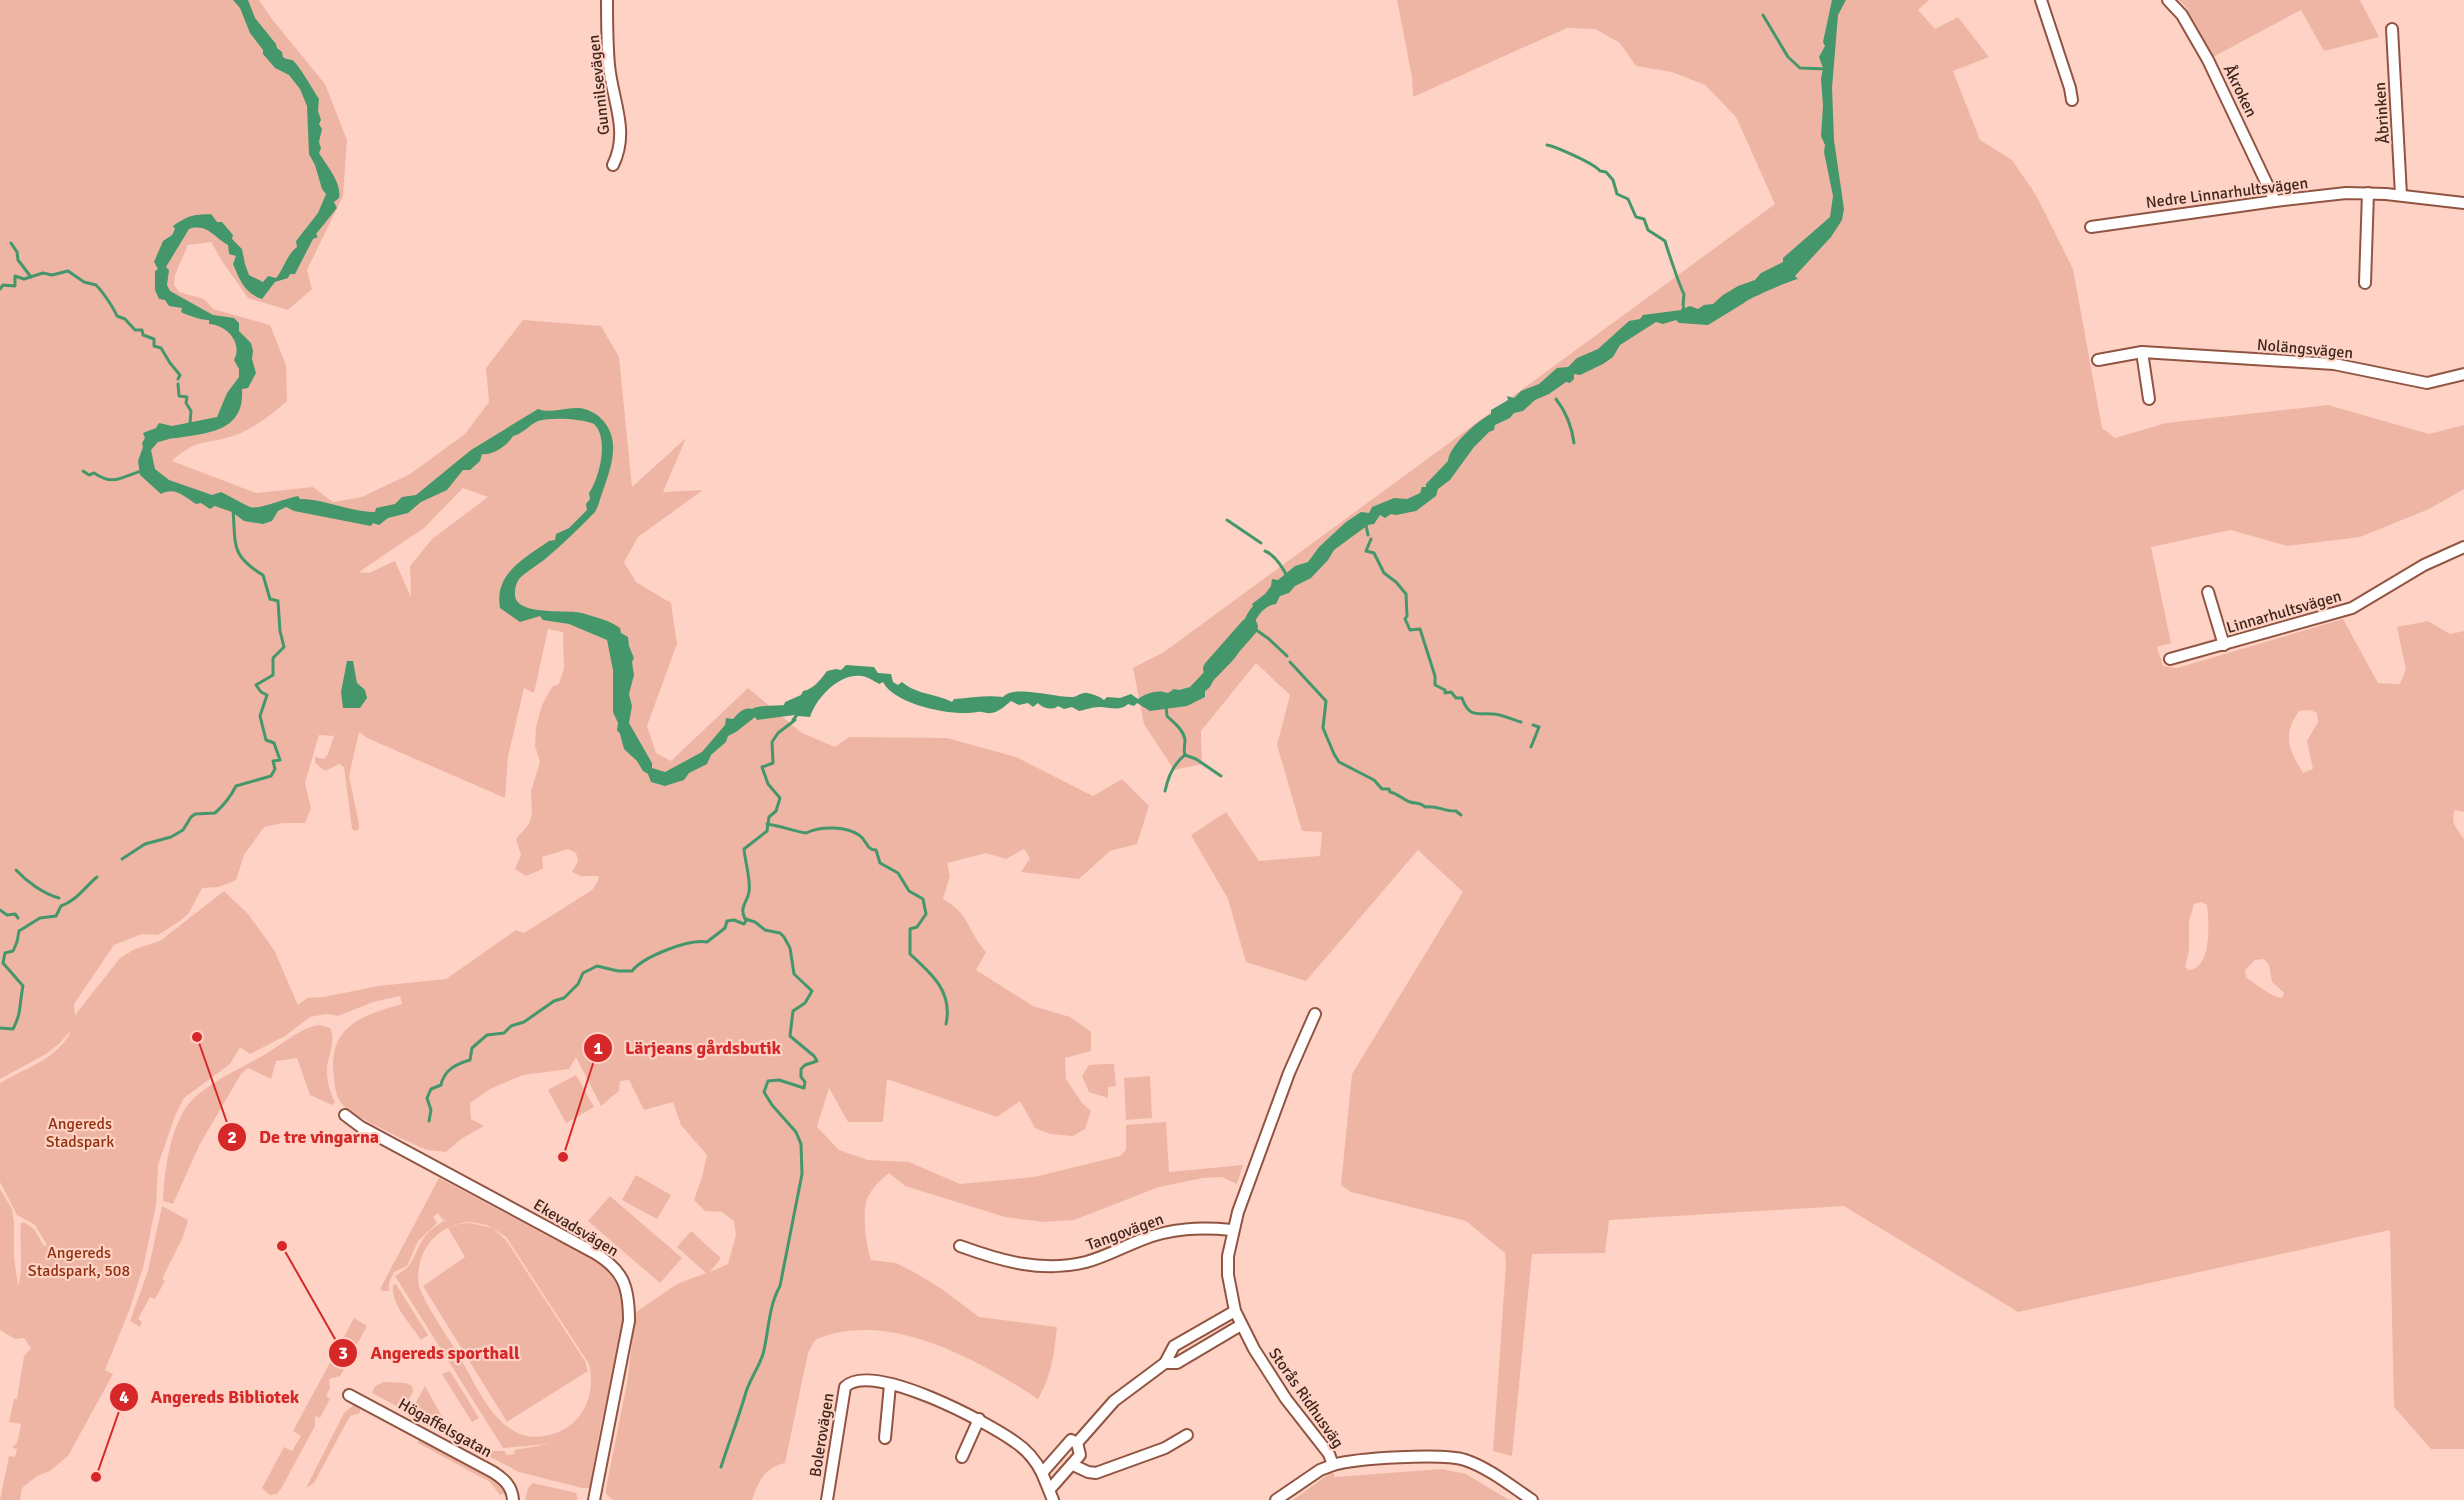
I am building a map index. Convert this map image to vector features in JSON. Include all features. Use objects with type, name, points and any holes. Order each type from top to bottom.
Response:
[{"type":"street","name":"Gunnilsevägen","points":[[607,0],[609,67],[621,134],[613,165]]},
{"type":"street","points":[[2041,0],[2072,100]]},
{"type":"street","name":"Åkroken","points":[[2168,0],[2182,15],[2208,60],[2275,201]]},
{"type":"street","name":"Åbrinken","points":[[2392,29],[2401,195]]},
{"type":"street","name":"Nedre Linnarhultsvägen","points":[[2091,227],[2346,193],[2401,195],[2464,203]]},
{"type":"street","points":[[2366,283],[2368,193]]},
{"type":"street","points":[[2142,352],[2149,399]]},
{"type":"street","name":"Nolängsvägen","points":[[2098,360],[2142,352],[2334,364],[2427,383],[2464,375]]},
{"type":"street","name":"Linnarhultsvägen","points":[[2170,659],[2352,608],[2424,565],[2464,547]]},
{"type":"street","points":[[2208,592],[2224,645]]},
{"type":"street","name":"Storås Ridhusväg","points":[[1315,1014],[1285,1084],[1232,1230],[1228,1275],[1235,1311],[1241,1325],[1274,1382],[1329,1454],[1333,1465],[1413,1457],[1454,1457],[1489,1472],[1532,1500]]},
{"type":"street","name":"Ekevadsvägen","points":[[345,1115],[361,1127],[593,1252],[608,1261],[623,1278],[629,1306],[629,1321],[594,1500]]},
{"type":"street","name":"Tangovägen","points":[[960,1246],[1011,1262],[1049,1266],[1085,1262],[1171,1230],[1191,1228],[1232,1230]]},
{"type":"street","points":[[1077,1443],[1114,1401],[1165,1363],[1174,1346],[1235,1311]]},
{"type":"street","points":[[1165,1363],[1177,1363],[1241,1325]]},
{"type":"street","name":"Bolerovägen","points":[[828,1500],[845,1387],[855,1381],[891,1385],[947,1403],[980,1419],[1017,1443],[1036,1462],[1051,1495]]},
{"type":"street","points":[[885,1438],[891,1385]]},
{"type":"street","name":"Högaffelsgatan","points":[[350,1395],[493,1472],[506,1482],[513,1500]]},
{"type":"street","points":[[962,1457],[980,1419]]},
{"type":"street","points":[[1073,1465],[1096,1473],[1165,1448],[1187,1435]]},
{"type":"street","points":[[1042,1473],[1071,1440],[1077,1443],[1080,1455],[1051,1495]]},
{"type":"street","points":[[1276,1500],[1320,1470],[1333,1465]]},
{"type":"green space","points":[[0,0],[259,0],[325,84],[347,140],[343,196],[307,270],[312,289],[288,310],[248,298],[211,242],[188,245],[175,275],[174,285],[179,292],[204,299],[213,309],[270,325],[286,365],[287,401],[250,428],[236,435],[196,445],[172,461],[256,493],[313,487],[333,502],[362,497],[410,474],[465,434],[489,402],[486,368],[523,320],[601,326],[619,357],[632,487],[686,438],[663,492],[703,490],[638,537],[624,562],[636,582],[671,603],[677,644],[647,726],[656,753],[671,761],[748,688],[802,733],[835,747],[849,737],[947,738],[1016,757],[1093,796],[1122,779],[1149,806],[1137,844],[1110,851],[1079,879],[1021,872],[1030,858],[1024,849],[1006,859],[986,853],[947,863],[950,876],[943,899],[964,917],[986,952],[976,970],[1033,1006],[1070,1017],[1091,1032],[1091,1051],[1065,1058],[1066,1079],[1082,1103],[1091,1111],[1085,1129],[1073,1136],[1050,1134],[1035,1128],[1020,1101],[997,1117],[887,1079],[883,1122],[848,1122],[829,1088],[817,1127],[839,1150],[868,1160],[909,1162],[960,1184],[1034,1177],[1120,1156],[1126,1150],[1126,1125],[1166,1122],[1169,1172],[1243,1165],[1237,1184],[1222,1177],[1203,1178],[1159,1187],[1074,1220],[1044,1222],[1005,1217],[905,1186],[889,1173],[879,1181],[867,1199],[865,1230],[871,1260],[896,1263],[914,1272],[942,1289],[979,1317],[1057,1327],[1049,1373],[1038,1399],[988,1369],[931,1343],[901,1334],[872,1330],[843,1332],[815,1340],[808,1353],[785,1463],[767,1472],[752,1500],[613,1500],[606,1494],[606,1488],[627,1383],[636,1312],[677,1284],[706,1273],[677,1247],[691,1231],[721,1258],[710,1272],[728,1264],[736,1235],[734,1221],[722,1212],[705,1211],[694,1200],[707,1155],[681,1125],[673,1102],[644,1110],[629,1080],[620,1081],[619,1091],[601,1106],[576,1057],[569,1069],[523,1075],[490,1089],[470,1103],[471,1119],[484,1126],[461,1139],[446,1152],[428,1150],[410,1143],[346,1108],[340,1102],[335,1087],[333,1061],[341,1036],[349,1026],[360,1019],[402,1004],[400,996],[373,1002],[338,1016],[327,1014],[310,1017],[285,1036],[250,1054],[240,1047],[230,1064],[184,1098],[175,1116],[158,1165],[156,1205],[143,1268],[129,1311],[105,1370],[113,1374],[68,1456],[50,1471],[37,1476],[22,1488],[20,1500],[0,1500],[9,1456],[15,1457],[17,1449],[12,1448],[17,1443],[21,1424],[9,1422],[14,1399],[17,1399],[24,1356],[31,1348],[24,1338],[15,1339],[0,1330],[0,1189],[12,1209],[18,1285],[21,1272],[21,1223],[24,1222],[34,1229],[44,1246],[47,1245],[35,1225],[17,1215],[0,1182],[0,1083],[50,1055],[59,1048],[71,1030],[46,1054],[0,1079]],"holes":[[[463,488],[488,497],[432,539],[410,566],[411,597],[395,561],[369,573],[359,572],[424,528]],[[548,629],[563,632],[564,668],[559,684],[552,687],[542,705],[536,727],[535,746],[540,762],[531,791],[532,814],[529,824],[516,839],[521,855],[515,869],[526,876],[543,869],[542,857],[568,849],[576,853],[578,861],[572,872],[581,876],[599,876],[592,890],[524,933],[516,930],[446,979],[378,986],[324,997],[307,998],[298,1005],[274,950],[248,914],[224,891],[160,941],[135,949],[120,958],[75,1015],[74,1004],[114,945],[142,934],[158,935],[189,913],[202,888],[219,887],[236,880],[244,855],[264,827],[283,823],[305,823],[311,808],[305,783],[319,735],[334,736],[328,754],[324,759],[315,757],[315,763],[325,771],[339,764],[344,767],[352,829],[355,831],[359,829],[359,824],[349,776],[359,732],[367,738],[505,798],[508,757],[524,688],[534,693]]]},
{"type":"green space","points":[[1397,0],[1929,0],[1918,10],[1935,29],[1958,17],[1989,57],[1953,71],[1980,140],[2012,160],[2036,195],[2073,269],[2102,428],[2115,438],[2166,423],[2328,405],[2429,434],[2464,425],[2464,489],[2429,509],[2360,537],[2287,546],[2231,530],[2151,547],[2171,643],[2157,647],[2163,666],[2177,668],[2343,619],[2378,683],[2400,684],[2406,669],[2397,627],[2428,621],[2450,634],[2464,631],[2464,812],[2455,810],[2453,819],[2464,839],[2464,1449],[2431,1449],[2394,1407],[2390,1230],[2018,1312],[1844,1206],[1609,1220],[1605,1253],[1532,1254],[1512,1456],[1493,1451],[1505,1253],[1466,1221],[1351,1192],[1341,1185],[1352,1074],[1463,892],[1418,850],[1306,981],[1246,962],[1228,899],[1191,835],[1226,812],[1259,861],[1320,856],[1322,832],[1302,831],[1277,745],[1290,695],[1256,663],[1201,731],[1202,764],[1174,770],[1144,724],[1133,668],[1164,652],[1775,204],[1736,117],[1705,85],[1672,72],[1636,66],[1620,43],[1595,29],[1567,28],[1413,97],[1412,77]],"holes":[[[2310,710],[2317,713],[2318,722],[2307,741],[2313,769],[2303,773],[2291,750],[2289,735],[2299,711]],[[2201,902],[2207,905],[2208,933],[2202,961],[2189,970],[2185,967],[2189,950],[2189,922],[2194,904]],[[2264,959],[2269,965],[2272,982],[2284,993],[2282,998],[2268,993],[2246,977],[2245,970],[2255,960]]]},
{"type":"green space","points":[[2179,0],[2360,0],[2379,37],[2324,51],[2301,10],[2213,57],[2186,7]]},
{"type":"green space","points":[[319,1025],[330,1028],[332,1032],[327,1074],[335,1102],[332,1105],[310,1095],[297,1058],[276,1061],[271,1079],[248,1068],[241,1074],[200,1144],[173,1204],[163,1201],[170,1146],[187,1106],[195,1097],[219,1080],[297,1033]]},
{"type":"green space","points":[[1114,1064],[1116,1086],[1108,1087],[1108,1098],[1089,1092],[1082,1076],[1089,1065]]},
{"type":"green space","points":[[576,1075],[594,1107],[566,1123],[548,1090]]},
{"type":"green space","points":[[1150,1076],[1152,1118],[1126,1120],[1124,1078]]},
{"type":"green space","points":[[636,1175],[671,1195],[657,1219],[622,1200]]},
{"type":"green space","points":[[439,1178],[559,1242],[560,1239],[605,1265],[618,1280],[625,1318],[600,1429],[590,1488],[519,1472],[477,1450],[480,1443],[493,1451],[505,1451],[506,1455],[515,1454],[514,1450],[549,1444],[503,1448],[395,1276],[409,1266],[427,1234],[446,1220],[443,1220],[438,1213],[433,1217],[437,1223],[418,1241],[407,1266],[394,1272],[389,1283],[389,1291],[380,1289]],"holes":[[[471,1222],[487,1225],[506,1237],[589,1364],[591,1388],[587,1403],[579,1417],[570,1425],[552,1434],[529,1436],[514,1431],[491,1410],[432,1313],[419,1287],[420,1262],[430,1242],[438,1234],[459,1224]]]},
{"type":"green space","points":[[610,1196],[682,1258],[660,1283],[588,1221]]},
{"type":"green space","points":[[162,1206],[188,1220],[183,1237],[162,1279],[165,1281],[155,1299],[150,1297],[138,1319],[142,1322],[140,1327],[130,1321],[148,1271]]},
{"type":"green space","points":[[471,1223],[492,1228],[506,1240],[585,1361],[588,1371],[507,1422],[423,1286],[465,1257],[448,1228]]},
{"type":"green space","points":[[396,1284],[428,1335],[421,1340],[398,1307],[393,1292],[393,1285]]},
{"type":"green space","points":[[354,1318],[367,1326],[340,1376],[329,1379],[330,1388],[326,1396],[330,1399],[320,1418],[315,1416],[315,1426],[281,1489],[277,1494],[270,1495],[262,1488],[284,1447],[292,1451],[301,1436],[293,1431]]},
{"type":"green space","points":[[450,1371],[479,1418],[472,1422],[442,1374]]},
{"type":"green space","points":[[384,1382],[406,1383],[412,1386],[413,1391],[404,1410],[372,1393],[375,1386]]},
{"type":"green space","points":[[425,1386],[450,1431],[446,1433],[410,1413]]},
{"type":"green space","points":[[354,1405],[360,1405],[360,1413],[350,1416],[314,1483],[306,1488],[344,1413]]},
{"type":"green space","points":[[419,1437],[492,1475],[506,1493],[500,1495],[490,1482],[418,1443]]},
{"type":"green space","points":[[1442,1469],[1466,1474],[1509,1500],[1293,1500],[1333,1471],[1335,1477]]},
{"type":"green space","points":[[533,1483],[576,1493],[578,1500],[525,1500],[528,1488]]},
{"type":"shaded area","points":[[233,0],[248,0],[255,18],[282,52],[283,57],[292,60],[298,67],[319,99],[318,111],[321,120],[319,124],[322,129],[319,153],[336,181],[339,198],[334,202],[337,208],[316,234],[318,237],[313,239],[295,274],[290,274],[288,278],[275,282],[262,299],[243,285],[233,264],[236,256],[229,254],[228,245],[206,230],[189,229],[166,267],[169,270],[167,285],[170,291],[213,315],[234,318],[239,323],[239,331],[251,343],[256,373],[248,388],[242,389],[241,403],[231,422],[211,432],[158,442],[151,450],[155,469],[169,480],[212,495],[221,492],[250,507],[260,507],[298,496],[300,499],[375,512],[376,508],[395,504],[402,497],[416,495],[471,450],[538,409],[548,411],[579,408],[600,417],[609,429],[613,451],[598,506],[595,512],[564,542],[520,578],[515,593],[517,601],[523,606],[532,609],[582,613],[616,625],[620,628],[621,633],[628,637],[634,658],[632,662],[634,675],[629,694],[632,706],[629,723],[652,763],[652,768],[665,772],[702,752],[725,725],[726,718],[733,719],[746,709],[784,705],[785,702],[814,686],[827,671],[841,670],[846,665],[874,667],[878,673],[891,674],[893,682],[898,685],[902,682],[920,692],[952,702],[954,699],[1003,697],[1017,692],[1036,692],[1066,697],[1087,693],[1104,700],[1107,697],[1120,698],[1131,694],[1138,699],[1152,692],[1168,693],[1174,689],[1190,687],[1224,651],[1232,650],[1232,636],[1241,626],[1252,604],[1271,586],[1272,579],[1278,580],[1295,566],[1308,562],[1319,547],[1346,522],[1361,512],[1369,513],[1372,507],[1394,498],[1407,499],[1420,493],[1422,487],[1426,487],[1426,484],[1448,461],[1453,448],[1459,441],[1491,414],[1491,410],[1508,400],[1507,396],[1514,398],[1521,391],[1539,384],[1557,368],[1568,367],[1577,358],[1598,349],[1629,321],[1640,319],[1643,315],[1681,310],[1684,303],[1685,308],[1690,306],[1698,309],[1704,305],[1713,304],[1738,286],[1755,280],[1761,273],[1783,262],[1783,258],[1830,217],[1833,196],[1824,152],[1825,145],[1821,136],[1823,68],[1819,57],[1825,46],[1823,42],[1832,0],[1846,0],[1838,15],[1832,88],[1834,140],[1844,209],[1842,220],[1831,237],[1795,276],[1798,279],[1753,298],[1708,325],[1679,323],[1676,320],[1663,324],[1656,322],[1620,345],[1613,357],[1603,364],[1580,375],[1574,374],[1574,379],[1570,383],[1566,382],[1549,394],[1535,400],[1523,411],[1514,413],[1510,418],[1495,425],[1494,430],[1474,447],[1450,480],[1438,489],[1436,496],[1416,511],[1391,514],[1385,518],[1380,515],[1374,524],[1368,525],[1334,550],[1311,578],[1295,586],[1289,593],[1280,596],[1276,604],[1264,610],[1255,621],[1254,631],[1249,635],[1248,641],[1244,642],[1234,659],[1205,691],[1205,697],[1187,706],[1150,711],[1137,703],[1134,706],[1128,704],[1118,708],[1096,707],[1079,711],[1072,707],[1048,708],[1038,703],[1033,707],[1028,703],[1019,705],[1011,701],[994,712],[955,713],[912,703],[889,690],[883,682],[879,684],[871,679],[853,676],[829,689],[817,703],[810,717],[798,716],[794,722],[791,720],[795,715],[757,720],[755,717],[728,736],[726,742],[711,755],[707,764],[689,773],[684,780],[665,786],[651,782],[648,774],[624,749],[613,712],[613,670],[607,640],[569,624],[543,620],[540,616],[520,622],[500,608],[499,596],[502,585],[513,568],[549,541],[555,540],[556,534],[569,528],[587,510],[586,504],[590,499],[589,493],[597,477],[602,448],[599,430],[594,424],[567,419],[538,421],[513,436],[499,449],[482,454],[480,461],[470,470],[463,470],[447,490],[421,502],[408,513],[388,518],[379,525],[373,523],[371,526],[294,511],[286,507],[278,511],[272,521],[263,524],[244,521],[232,512],[215,506],[210,509],[175,492],[161,494],[140,475],[138,461],[145,438],[143,433],[156,428],[159,423],[172,426],[217,417],[227,393],[239,377],[239,369],[234,360],[235,341],[227,331],[209,324],[209,320],[181,312],[182,308],[169,306],[165,300],[159,299],[155,290],[155,271],[158,269],[154,262],[163,241],[172,235],[175,229],[173,226],[183,220],[195,215],[211,214],[217,222],[222,222],[233,235],[232,239],[242,249],[249,275],[263,282],[268,276],[276,278],[279,274],[297,247],[296,241],[318,213],[326,194],[309,154],[307,106],[300,89],[289,75],[275,68],[263,54],[263,50],[250,33],[240,8]]},
{"type":"shaded area","points":[[347,661],[353,661],[357,683],[365,690],[367,698],[360,708],[343,708],[341,692]]},
{"type":"waterway","points":[[1763,15],[1788,57],[1800,68],[1827,69]]},
{"type":"waterway","points":[[1547,145],[1606,172],[1613,180],[1617,194],[1628,199],[1636,217],[1644,219],[1648,230],[1665,241],[1684,294],[1683,305]]},
{"type":"waterway","points":[[11,243],[17,252],[18,260],[31,277]]},
{"type":"waterway","points":[[0,289],[3,285],[15,286],[15,276],[24,279],[43,273],[52,275],[68,271],[84,282],[96,285],[117,316],[125,319],[135,330],[142,330],[143,335],[154,339],[154,346],[161,348],[180,375],[178,379]]},
{"type":"waterway","points":[[178,384],[179,396],[187,397],[186,403],[191,411],[190,423]]},
{"type":"waterway","points":[[1556,399],[1568,420],[1574,443]]},
{"type":"waterway","points":[[83,471],[89,475],[94,473],[113,480],[142,471]]},
{"type":"waterway","points":[[122,859],[145,844],[171,837],[183,830],[195,814],[215,813],[227,801],[236,786],[271,776],[275,769],[273,761],[280,760],[274,743],[266,740],[260,716],[267,695],[261,692],[256,685],[273,675],[273,658],[284,647],[280,631],[278,601],[270,599],[263,575],[252,568],[240,555],[235,541],[233,510]]},
{"type":"waterway","points":[[1227,520],[1261,543]]},
{"type":"waterway","points":[[1366,525],[1368,535]]},
{"type":"waterway","points":[[1371,539],[1366,551],[1374,553],[1384,573],[1406,594],[1407,616],[1405,619],[1410,630],[1420,629],[1435,676],[1435,685],[1445,690],[1445,693],[1451,692],[1456,698],[1462,698],[1471,712],[1496,714],[1521,722]]},
{"type":"waterway","points":[[1265,551],[1281,566],[1288,578]]},
{"type":"waterway","points":[[1212,669],[1249,627]]},
{"type":"waterway","points":[[1252,627],[1287,656]]},
{"type":"waterway","points":[[1290,662],[1326,701],[1323,728],[1339,762],[1374,780],[1382,789],[1389,789],[1390,792],[1412,803],[1456,811],[1461,815]]},
{"type":"waterway","points":[[1166,706],[1167,716],[1183,733],[1185,755]]},
{"type":"waterway","points":[[721,1467],[748,1387],[763,1354],[771,1311],[780,1286],[802,1174],[801,1144],[796,1132],[772,1105],[764,1092],[768,1081],[779,1080],[804,1088],[805,1082],[801,1077],[801,1069],[817,1061],[790,1036],[793,1011],[805,1003],[812,991],[794,974],[790,948],[784,937],[780,933],[765,930],[755,922],[745,919],[743,911],[749,887],[744,849],[767,831],[769,817],[776,811],[780,798],[768,784],[762,767],[773,763],[772,742],[778,733],[795,720]]},
{"type":"waterway","points":[[1531,747],[1539,727],[1533,725]]},
{"type":"waterway","points":[[1185,755],[1196,759],[1221,776]]},
{"type":"waterway","points":[[1165,791],[1172,771],[1185,755]]},
{"type":"waterway","points":[[767,824],[806,833],[833,828],[854,832],[862,837],[870,848],[876,850],[880,863],[898,873],[909,891],[923,899],[926,914],[917,927],[910,929],[910,954],[939,984],[946,1002],[946,1024]]},
{"type":"waterway","points":[[16,870],[36,887],[59,898]]},
{"type":"waterway","points":[[0,1028],[13,1029],[19,1013],[23,986],[3,963],[5,953],[13,951],[19,931],[40,918],[56,916],[61,906],[76,897],[97,877]]},
{"type":"waterway","points":[[0,910],[7,915],[15,914],[18,918]]},
{"type":"waterway","points":[[429,1121],[431,1110],[427,1098],[431,1089],[441,1085],[451,1068],[470,1060],[472,1048],[487,1035],[504,1033],[511,1026],[524,1022],[554,1001],[564,998],[578,984],[583,973],[597,966],[618,971],[632,971],[656,954],[689,943],[707,942],[725,928],[727,921],[734,920],[744,924],[747,919]]},
{"type":"place","name":"De tre vingarna","points":[[197,1037]]},
{"type":"place","name":"Lärjeans gårdsbutik","points":[[563,1157]]},
{"type":"place","name":"Angereds sporthall","points":[[282,1246]]},
{"type":"place","name":"Angereds Bibliotek","points":[[96,1477]]},
{"type":"park label","name":"Angereds Stadspark","points":[[80,1133]]},
{"type":"park label","name":"Angereds Stadspark, 508","points":[[79,1262]]}]
